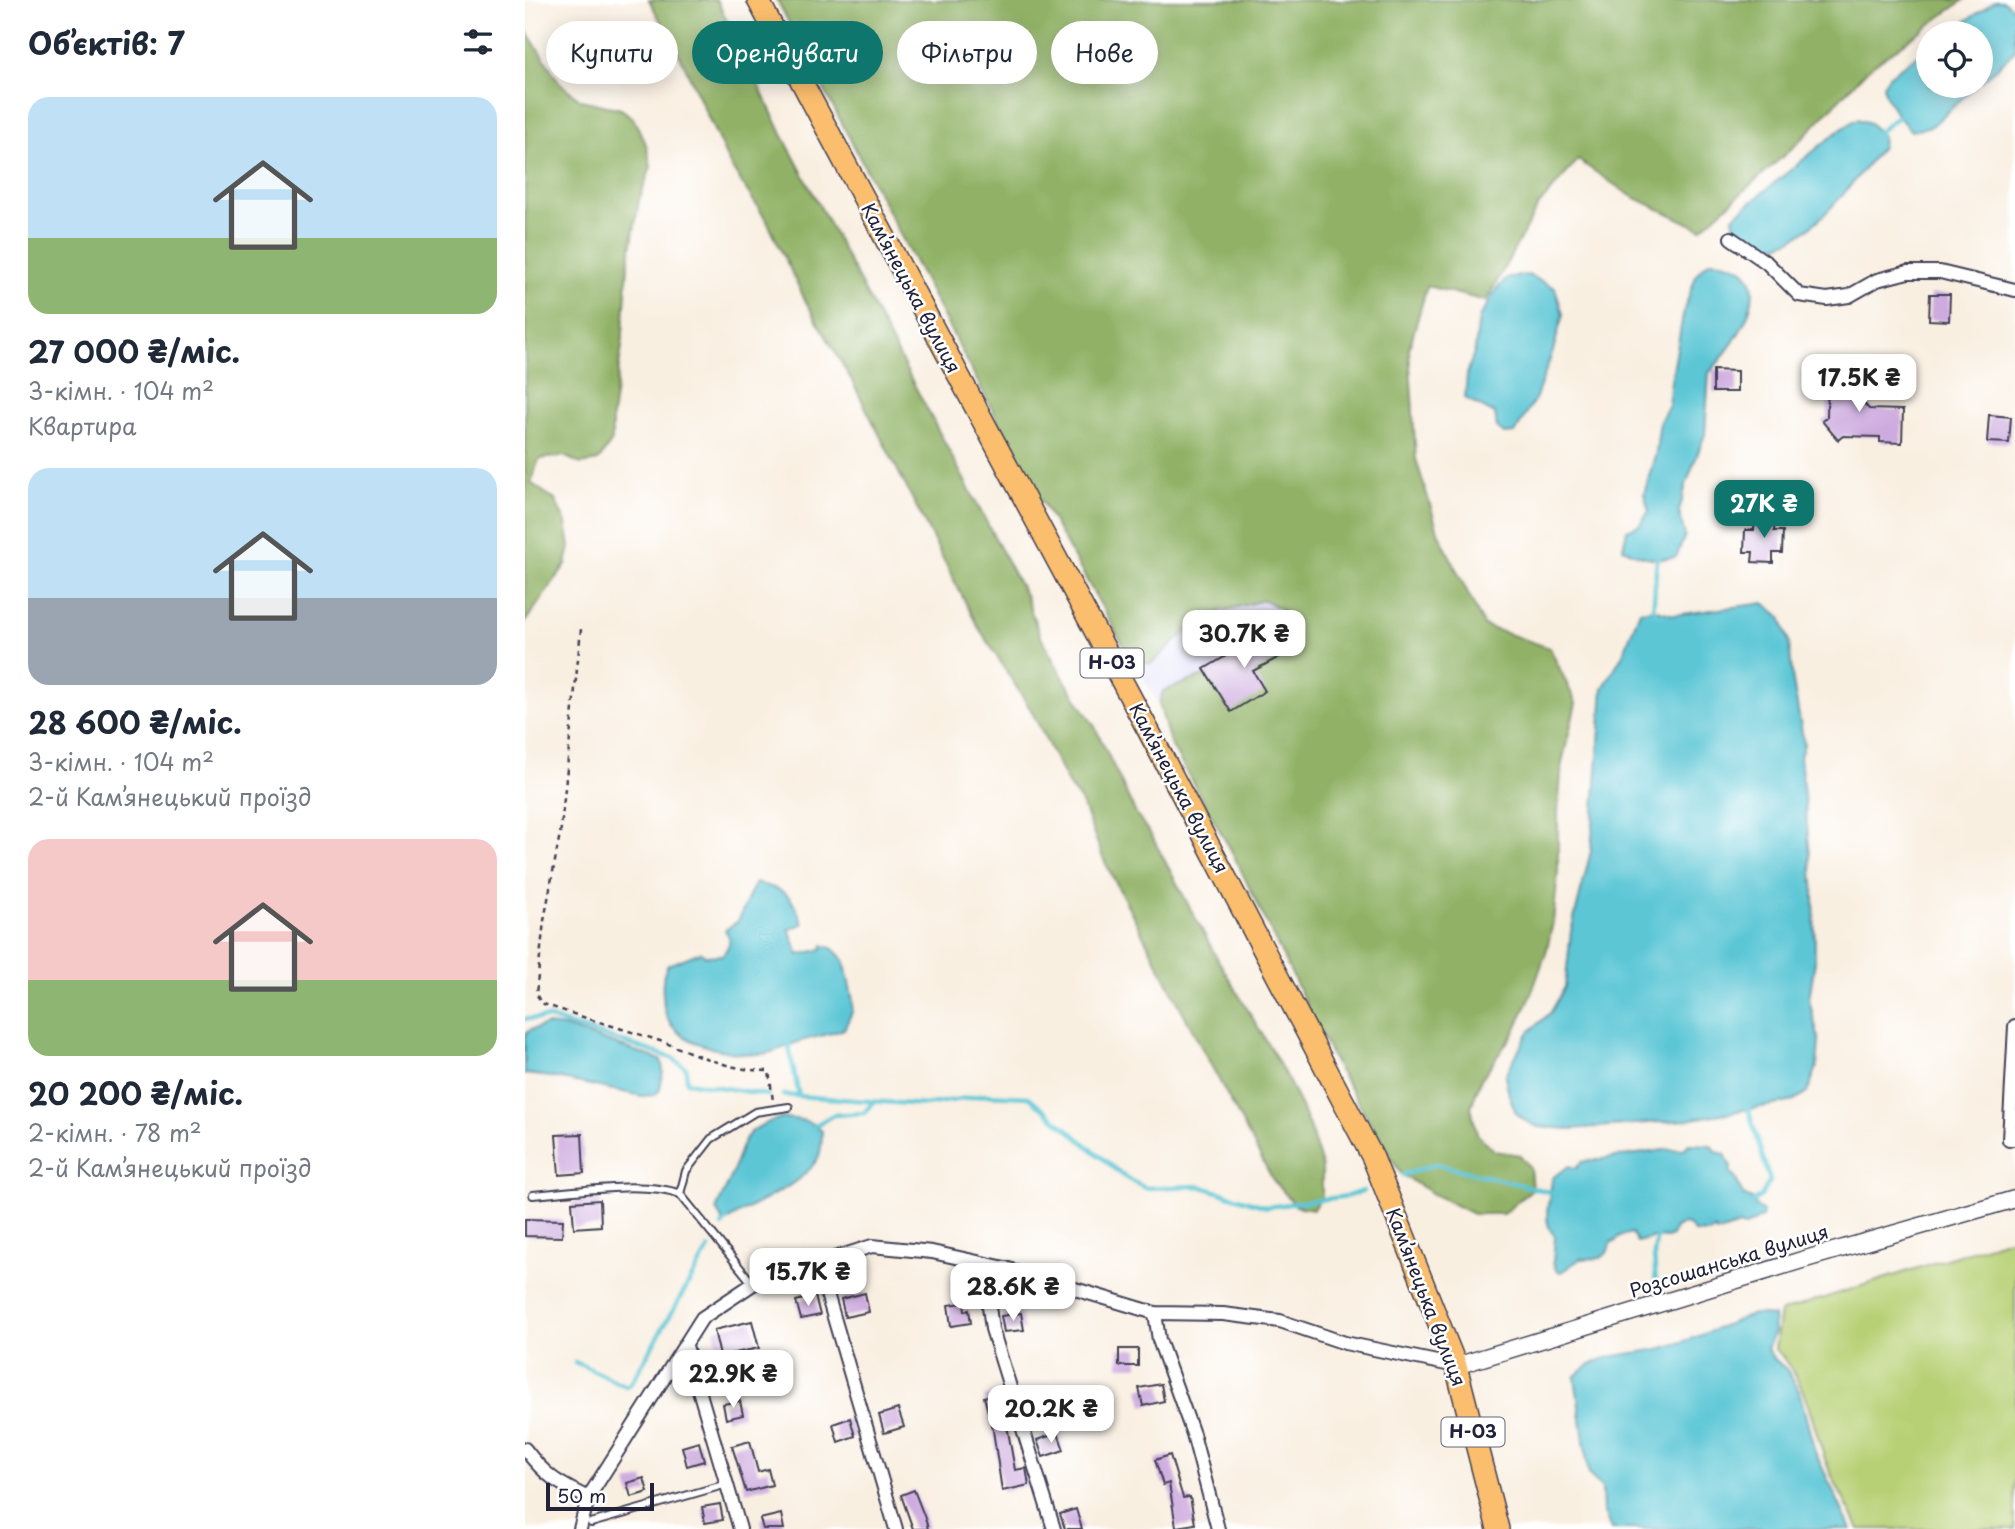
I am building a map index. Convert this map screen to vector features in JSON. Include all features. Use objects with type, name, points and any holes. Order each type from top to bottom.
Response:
[{"type":"main road","name":"Камʼянецька вулиця","points":[[758,0],[1155,743],[1373,1158],[1455,1366],[1498,1529]]},
{"type":"street","points":[[1731,238],[1767,263],[1798,295],[1827,299],[1849,296],[1877,279],[1909,272],[1940,272],[2015,290]]},
{"type":"street","points":[[2013,1140],[2015,1026]]},
{"type":"street","name":"Розсошанська вулиця","points":[[1455,1366],[1803,1260],[2015,1199]]},
{"type":"street","points":[[588,1527],[588,1499],[702,1318],[753,1284],[872,1247],[932,1252],[1005,1268],[1155,1313],[1200,1313],[1280,1321],[1345,1343],[1455,1366]]},
{"type":"street","points":[[818,1263],[896,1529]]},
{"type":"street","points":[[1005,1268],[991,1276],[986,1284],[992,1329],[1054,1529]]},
{"type":"street","points":[[1155,1313],[1159,1339],[1193,1434],[1218,1529]]},
{"type":"street","points":[[686,1346],[740,1529]]},
{"type":"street","points":[[525,1449],[553,1480],[588,1499]]},
{"type":"lane","points":[[680,1194],[686,1171],[711,1139],[755,1112],[789,1107]]},
{"type":"lane","points":[[533,1195],[643,1187],[664,1188],[680,1194],[753,1284]]},
{"type":"lane","points":[[588,1527],[727,1484]]},
{"type":"path","points":[[581,629],[561,828],[544,921],[535,994],[541,1003],[661,1042],[701,1058],[748,1071],[769,1071],[774,1109]]},
{"type":"shaded area","points":[[1264,600],[1282,610],[1289,642],[1268,660],[1164,691],[1159,704],[1132,660],[1151,664],[1204,616]]},
{"type":"green space","points":[[649,0],[717,0],[727,21],[692,21],[692,82],[678,53],[678,21],[661,21]]},
{"type":"green space","points":[[777,0],[1964,0],[1935,21],[1916,21],[1916,34],[1868,69],[1799,142],[1701,229],[1631,196],[1578,160],[1538,206],[1486,301],[1427,286],[1409,349],[1416,459],[1439,534],[1484,626],[1550,648],[1576,703],[1562,763],[1558,811],[1558,872],[1553,922],[1546,953],[1514,1033],[1481,1079],[1471,1107],[1477,1134],[1494,1151],[1520,1155],[1530,1168],[1532,1189],[1503,1214],[1473,1214],[1401,1174],[1337,1067],[1232,852],[1170,743],[1159,704],[1163,691],[1206,675],[1236,675],[1268,660],[1289,642],[1282,610],[1264,600],[1204,616],[1151,664],[1132,660],[1023,468],[821,84],[883,84],[883,21],[788,21]]},
{"type":"green space","points":[[525,29],[546,61],[546,84],[561,84],[581,100],[621,109],[633,118],[646,144],[651,167],[639,200],[628,266],[622,346],[612,416],[612,441],[598,461],[581,464],[564,456],[539,459],[531,483],[555,500],[566,523],[570,547],[566,564],[525,622]]},
{"type":"green space","points":[[693,84],[758,84],[1026,597],[1040,636],[1095,727],[1136,814],[1151,835],[1218,960],[1294,1092],[1322,1166],[1322,1197],[1313,1209],[1296,1206],[1273,1180],[1104,860],[1080,799],[1070,788],[1031,710],[977,625],[851,379],[806,302],[767,221],[730,165]]},
{"type":"green space","points":[[2015,1237],[2015,1529],[1859,1529],[1827,1465],[1801,1386],[1786,1361],[1775,1349],[1780,1312]]},
{"type":"water","points":[[1995,1],[2004,1],[2015,10],[2015,51],[1993,71],[1993,21],[1966,21]]},
{"type":"water","points":[[1916,57],[1916,98],[1963,98],[1932,126],[1911,131],[1890,104],[1885,92],[1883,85],[1889,76]]},
{"type":"water","points":[[1857,119],[1870,123],[1883,137],[1882,147],[1825,214],[1808,229],[1771,246],[1752,244],[1735,231],[1733,217],[1837,132]]},
{"type":"water","points":[[1710,261],[1734,265],[1748,275],[1753,289],[1751,306],[1733,342],[1709,373],[1705,434],[1679,511],[1685,536],[1676,557],[1649,558],[1623,548],[1627,530],[1639,525],[1649,511],[1644,494],[1656,452],[1660,421],[1669,405],[1684,310],[1697,273]]},
{"type":"water","points":[[1528,275],[1555,288],[1563,314],[1536,397],[1515,433],[1504,434],[1497,427],[1495,414],[1465,398],[1467,374],[1475,349],[1479,318],[1497,288],[1509,277]]},
{"type":"water","points":[[1764,603],[1781,617],[1789,642],[1804,744],[1800,757],[1814,893],[1815,961],[1809,999],[1819,1041],[1817,1067],[1807,1093],[1790,1102],[1687,1120],[1571,1129],[1538,1127],[1516,1113],[1505,1076],[1528,1033],[1551,1012],[1565,987],[1571,931],[1591,851],[1603,688],[1622,656],[1640,611],[1653,609],[1674,615]]},
{"type":"water","points":[[755,883],[781,891],[795,906],[803,924],[789,929],[799,955],[822,949],[823,945],[832,948],[844,960],[853,1001],[852,1012],[844,1029],[762,1054],[718,1050],[689,1039],[677,1031],[668,1020],[663,991],[668,965],[701,952],[706,956],[722,955],[729,943],[725,930],[738,921]]},
{"type":"water","points":[[547,1025],[565,1027],[661,1060],[663,1070],[660,1090],[654,1095],[642,1096],[525,1074],[525,1035],[530,1030]]},
{"type":"water","points":[[781,1118],[808,1122],[822,1131],[818,1158],[811,1168],[790,1185],[723,1221],[716,1210],[741,1147],[750,1133]]},
{"type":"water","points":[[1689,1144],[1711,1145],[1717,1152],[1725,1154],[1731,1167],[1730,1173],[1736,1179],[1743,1195],[1752,1199],[1763,1212],[1762,1217],[1744,1227],[1739,1225],[1716,1233],[1715,1229],[1709,1233],[1694,1232],[1688,1225],[1683,1224],[1675,1228],[1672,1236],[1666,1238],[1656,1237],[1637,1242],[1632,1233],[1620,1236],[1615,1242],[1611,1242],[1607,1253],[1601,1258],[1580,1259],[1561,1272],[1557,1271],[1553,1263],[1555,1236],[1550,1230],[1547,1216],[1552,1178],[1569,1166],[1576,1168],[1581,1162],[1671,1149],[1683,1150]]},
{"type":"water","points":[[1753,1314],[1773,1316],[1774,1332],[1767,1349],[1787,1370],[1799,1391],[1815,1452],[1851,1529],[1611,1529],[1603,1511],[1602,1487],[1589,1475],[1575,1377],[1585,1368],[1607,1358],[1677,1344]]},
{"type":"building","points":[[1930,294],[1950,294],[1949,321],[1929,320]]},
{"type":"building","points":[[1713,370],[1737,371],[1737,392],[1713,392]]},
{"type":"building","points":[[1833,372],[1850,372],[1850,377],[1853,377],[1853,391],[1869,409],[1903,410],[1902,443],[1880,442],[1880,437],[1843,436],[1838,440],[1822,421],[1827,417],[1828,375],[1833,375]]},
{"type":"building","points":[[1989,415],[2011,417],[2009,443],[1987,442]]},
{"type":"building","points":[[1755,515],[1775,516],[1774,531],[1783,531],[1782,553],[1773,553],[1773,563],[1752,562],[1753,552],[1744,552],[1745,530],[1754,530]]},
{"type":"building","points":[[1272,629],[1285,654],[1253,671],[1265,691],[1231,712],[1204,669]]},
{"type":"building","points":[[582,1134],[584,1173],[559,1175],[556,1135]]},
{"type":"building","points":[[600,1200],[601,1226],[574,1228],[572,1202]]},
{"type":"building","points":[[525,1219],[563,1220],[562,1237],[525,1236]]},
{"type":"building","points":[[865,1293],[869,1312],[845,1317],[841,1299]]},
{"type":"building","points":[[815,1296],[820,1315],[801,1319],[796,1301]]},
{"type":"building","points":[[964,1303],[965,1311],[969,1310],[971,1323],[951,1326],[948,1305]]},
{"type":"building","points":[[1021,1313],[1024,1330],[1004,1332],[1001,1316]]},
{"type":"building","points":[[752,1321],[759,1348],[720,1356],[714,1330]]},
{"type":"building","points":[[1119,1349],[1138,1349],[1138,1366],[1119,1366]]},
{"type":"building","points":[[1161,1384],[1164,1401],[1143,1406],[1139,1388]]},
{"type":"building","points":[[1046,1390],[1050,1406],[1033,1410],[1029,1394]]},
{"type":"building","points":[[1001,1392],[1015,1470],[1026,1468],[1029,1485],[1002,1491],[993,1430],[984,1397]]},
{"type":"building","points":[[740,1401],[743,1415],[726,1419],[723,1404]]},
{"type":"building","points":[[898,1409],[904,1427],[884,1433],[879,1415]]},
{"type":"building","points":[[850,1418],[855,1436],[838,1442],[833,1424]]},
{"type":"building","points":[[1058,1433],[1064,1450],[1043,1457],[1037,1440]]},
{"type":"building","points":[[750,1441],[758,1472],[768,1469],[772,1485],[746,1492],[732,1446]]},
{"type":"building","points":[[699,1442],[704,1461],[687,1466],[682,1447]]},
{"type":"building","points":[[1170,1455],[1183,1498],[1190,1497],[1195,1524],[1176,1527],[1169,1483],[1163,1485],[1155,1460]]},
{"type":"building","points":[[644,1478],[648,1492],[631,1497],[627,1483]]},
{"type":"building","points":[[914,1490],[928,1529],[913,1529],[901,1495]]},
{"type":"building","points":[[720,1504],[723,1520],[705,1523],[702,1507]]},
{"type":"building","points":[[1076,1509],[1082,1529],[1065,1529],[1060,1514]]},
{"type":"building","points":[[781,1514],[784,1529],[763,1529],[760,1519]]},
{"type":"waterway","points":[[1875,135],[1901,114]]},
{"type":"waterway","points":[[1653,614],[1657,557]]},
{"type":"waterway","points":[[525,1019],[549,1018],[672,1058],[686,1068],[687,1082],[768,1095]]},
{"type":"waterway","points":[[788,1042],[799,1096]]},
{"type":"waterway","points":[[783,1095],[925,1105],[985,1095],[1029,1097],[1126,1178],[1145,1188],[1199,1186],[1267,1207],[1348,1196],[1363,1191]]},
{"type":"waterway","points":[[811,1128],[833,1115],[864,1113],[873,1102]]},
{"type":"waterway","points":[[1747,1105],[1770,1181],[1761,1196],[1748,1206]]},
{"type":"waterway","points":[[1403,1175],[1436,1164],[1554,1193]]},
{"type":"waterway","points":[[722,1226],[727,1218]]},
{"type":"waterway","points":[[1656,1285],[1654,1254],[1657,1233]]},
{"type":"waterway","points":[[575,1362],[626,1386],[631,1383],[709,1248]]}]
